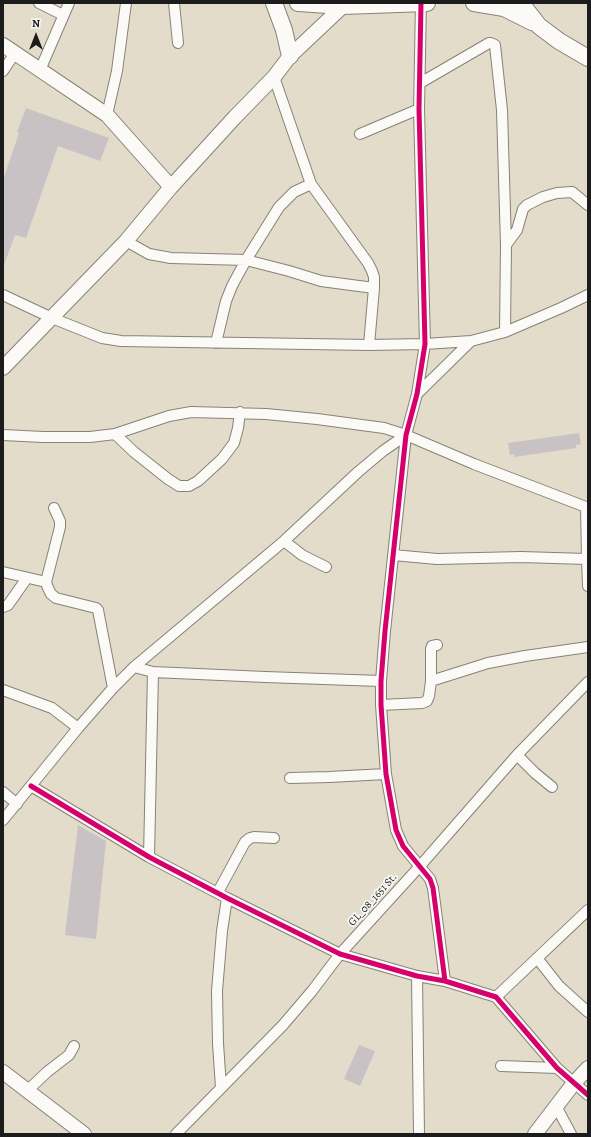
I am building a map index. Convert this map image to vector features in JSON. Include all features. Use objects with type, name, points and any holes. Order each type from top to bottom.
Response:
[{"type":"main road","points":[[274,3],[284,30],[290,56]]},
{"type":"main road","points":[[298,3],[343,6],[427,3]]},
{"type":"main road","points":[[474,3],[504,8],[539,26],[559,42],[588,58]]},
{"type":"main road","points":[[522,3],[539,26]]},
{"type":"main road","points":[[3,368],[126,241],[171,187],[274,77],[290,56],[343,6]]},
{"type":"main road","points":[[3,45],[106,115],[171,187]]},
{"type":"main road","points":[[535,1134],[574,1083],[588,1068]]},
{"type":"main road","points":[[3,1072],[84,1134]]},
{"type":"street","points":[[39,3],[63,15]]},
{"type":"street","points":[[40,70],[69,3]]},
{"type":"street","points":[[106,115],[117,71],[126,3]]},
{"type":"street","points":[[174,3],[178,43]]},
{"type":"street","points":[[421,3],[419,109],[425,344],[417,394],[406,435],[381,681],[386,774],[396,830],[403,846],[430,879],[433,888],[445,980]]},
{"type":"street","points":[[420,83],[489,43],[491,42],[495,45],[502,110],[506,245],[505,332]]},
{"type":"street","points":[[3,71],[15,53]]},
{"type":"street","points":[[274,77],[311,184],[368,263],[374,277],[369,345]]},
{"type":"street","points":[[360,134],[419,109]]},
{"type":"street","points":[[216,343],[226,301],[246,260],[279,207],[294,192],[311,184]]},
{"type":"street","points":[[506,245],[516,230],[523,209],[527,205],[543,197],[557,193],[572,192],[588,205]]},
{"type":"street","points":[[126,241],[149,254],[171,258],[246,260],[321,281],[374,288]]},
{"type":"street","points":[[3,295],[52,318],[102,338],[121,341],[369,345],[471,341],[505,332],[588,295]]},
{"type":"street","points":[[417,394],[471,341]]},
{"type":"street","points":[[3,435],[90,437],[115,434],[169,416],[198,412],[240,412],[266,414],[384,428],[406,435],[474,464],[587,508],[588,586]]},
{"type":"street","points":[[115,434],[168,480],[178,486],[189,486],[198,481],[222,459],[234,443],[240,412]]},
{"type":"street","points":[[3,820],[78,728],[113,688],[134,667],[284,541],[358,472],[383,451],[406,435]]},
{"type":"street","points":[[54,508],[60,521],[60,527],[46,582],[51,594],[56,598],[96,608],[98,610],[113,688]]},
{"type":"street","points":[[284,541],[302,555],[326,566]]},
{"type":"street","points":[[393,555],[437,559],[521,557],[587,559]]},
{"type":"street","points":[[3,572],[46,582]]},
{"type":"street","points":[[3,607],[8,605],[27,578]]},
{"type":"street","points":[[382,705],[422,703],[428,700],[430,696],[431,681],[431,649],[432,646],[437,645]]},
{"type":"street","points":[[431,681],[488,663],[588,647]]},
{"type":"street","points":[[134,667],[153,672],[381,681]]},
{"type":"street","points":[[149,857],[153,672]]},
{"type":"street","name":"GL_08_1651 St.","points":[[176,1134],[283,1025],[312,991],[340,954],[420,866],[517,755],[588,682]]},
{"type":"street","points":[[3,690],[52,708],[78,728]]},
{"type":"street","points":[[517,755],[552,787]]},
{"type":"street","points":[[290,778],[386,774]]},
{"type":"street","points":[[31,786],[149,857],[227,898],[340,954],[417,976],[445,980],[496,997],[557,1068],[588,1095]]},
{"type":"street","points":[[3,792],[17,804]]},
{"type":"street","points":[[218,892],[245,842],[254,837],[274,838]]},
{"type":"street","points":[[221,1088],[217,991],[222,931],[227,898]]},
{"type":"street","points":[[496,997],[588,910]]},
{"type":"street","points":[[537,958],[559,986],[588,1012]]},
{"type":"street","points":[[417,976],[419,1134]]},
{"type":"street","points":[[28,1090],[47,1072],[70,1055],[74,1046]]},
{"type":"street","points":[[501,1066],[557,1068]]},
{"type":"street","points":[[556,1106],[571,1134]]},
{"type":"building","points":[[26,108],[109,138],[100,161],[58,146],[26,238],[15,235],[4,265],[3,180],[19,133],[17,132]]},
{"type":"building","points":[[579,433],[581,444],[576,445],[576,448],[514,457],[514,454],[510,455],[508,443]]},
{"type":"building","points":[[78,825],[106,841],[96,939],[65,935]]},
{"type":"building","points":[[359,1045],[375,1051],[360,1086],[344,1079]]},
{"type":"cycle path","points":[[421,3],[419,109],[425,344],[417,394],[406,435],[385,631],[381,681],[381,705],[386,774],[396,830],[403,846],[430,879],[433,888],[445,981]]},
{"type":"cycle path","points":[[31,786],[149,857],[227,898],[340,954],[417,976],[445,981],[496,997],[557,1068],[588,1095]]}]
